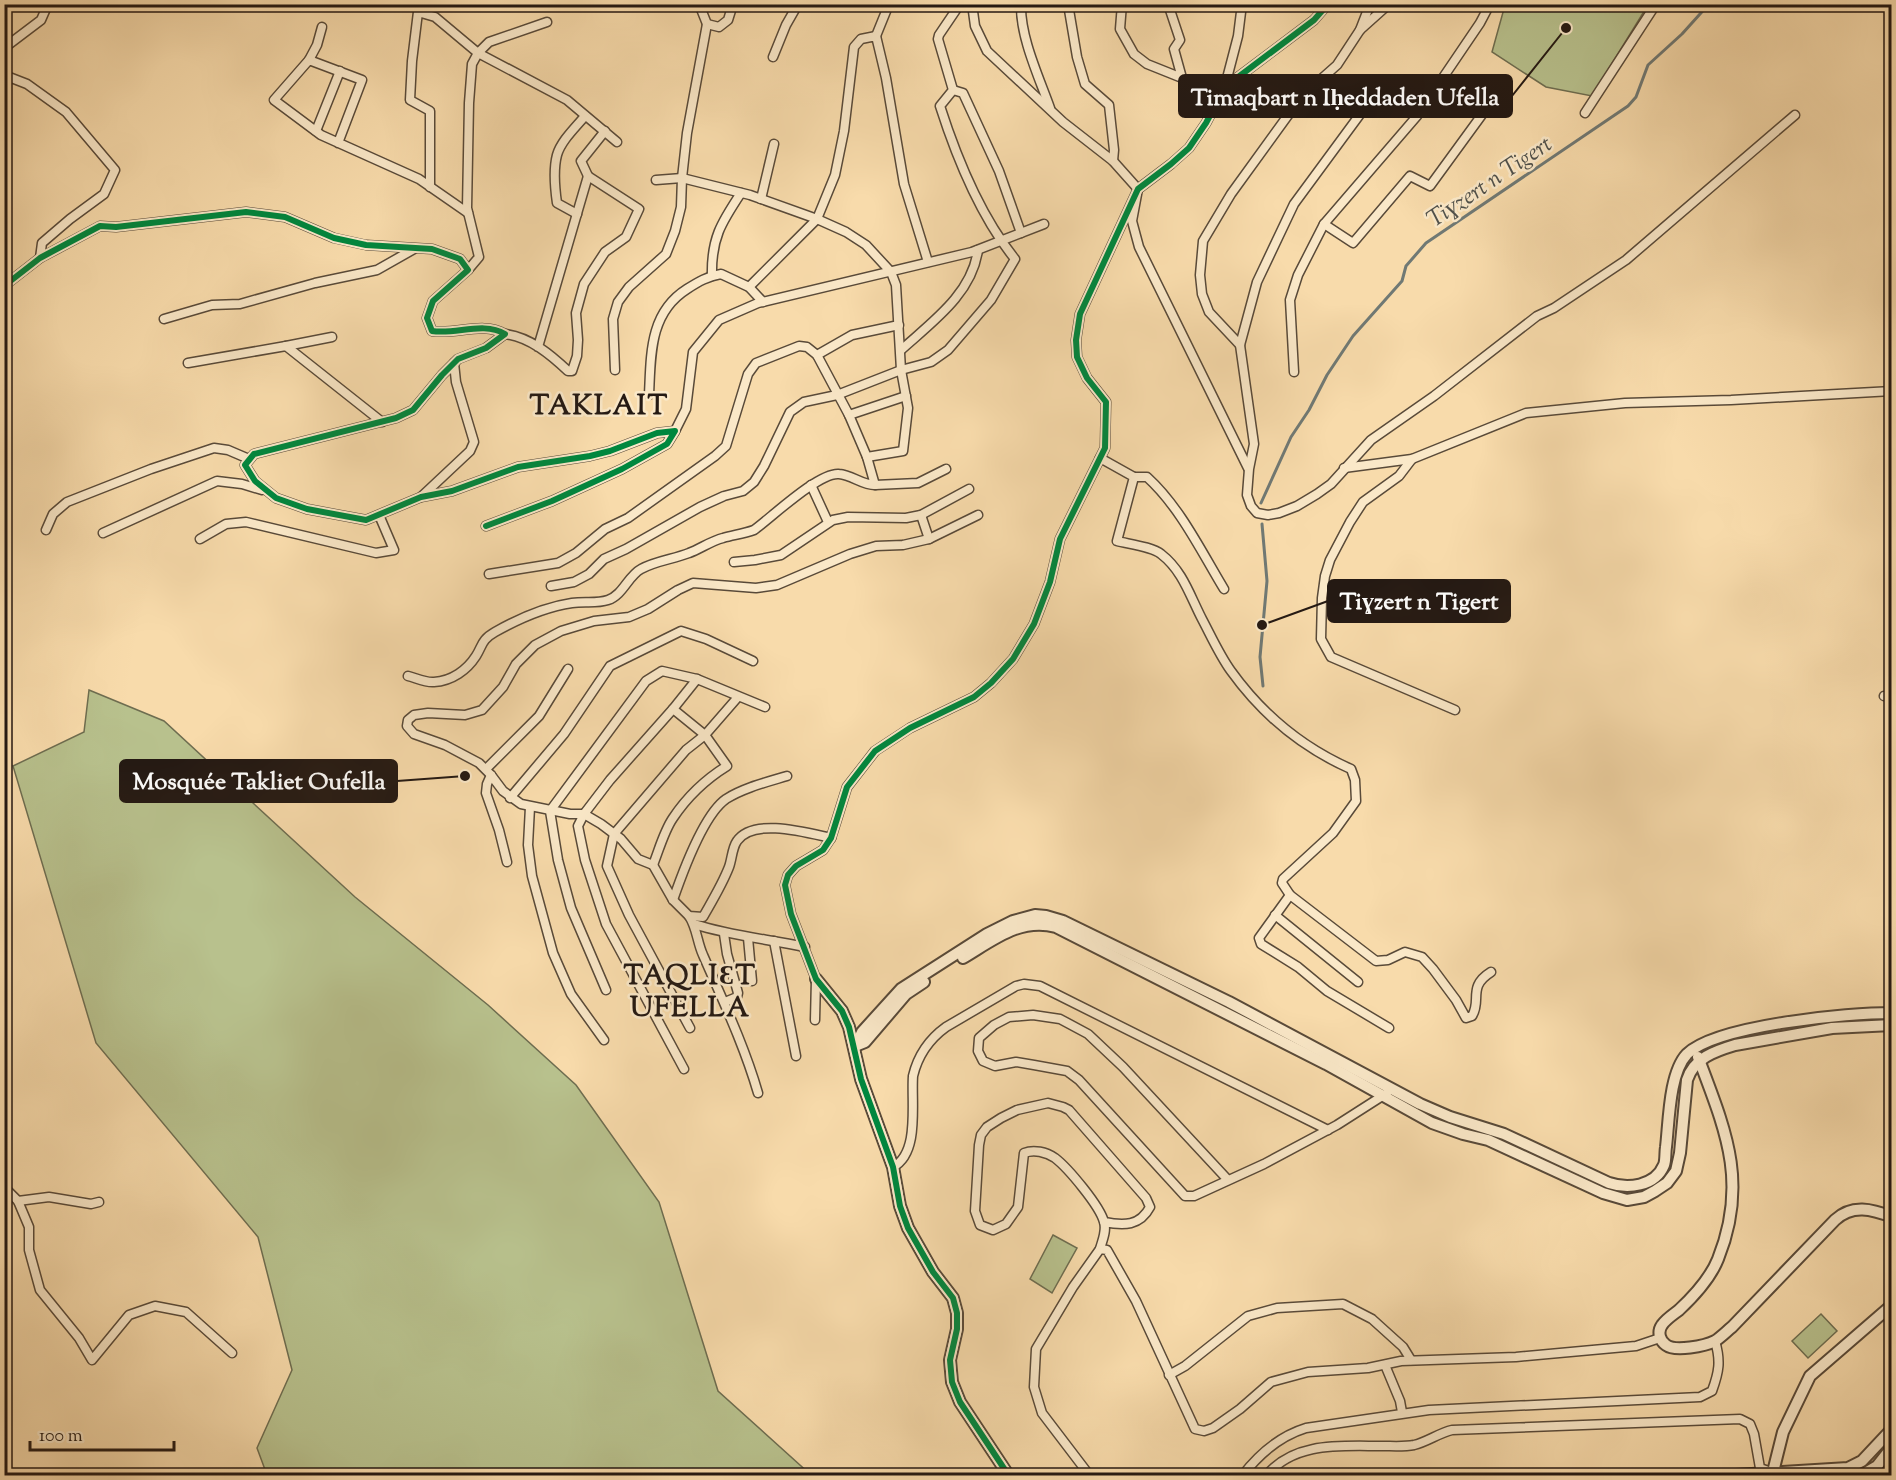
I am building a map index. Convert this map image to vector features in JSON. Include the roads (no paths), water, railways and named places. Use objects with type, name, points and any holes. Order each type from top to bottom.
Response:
[{"type":"street","points":[[4,48],[41,20],[48,4]]},
{"type":"street","points":[[615,370],[613,319],[618,302],[629,287],[666,254],[681,207],[682,178],[692,103],[707,24],[699,4]]},
{"type":"street","points":[[707,24],[719,27],[728,20],[733,4]]},
{"type":"street","points":[[773,57],[786,25],[798,4]]},
{"type":"street","points":[[889,4],[876,36],[886,78],[904,184],[928,262]]},
{"type":"street","points":[[953,90],[938,39],[960,4]]},
{"type":"street","points":[[972,4],[975,26],[987,51],[1052,111],[1113,161],[1138,189]]},
{"type":"street","points":[[1021,4],[1020,16],[1052,111]]},
{"type":"street","points":[[1068,4],[1084,84],[1109,105],[1113,161]]},
{"type":"street","points":[[1122,4],[1120,29],[1134,54],[1147,64],[1182,78],[1214,107]]},
{"type":"street","points":[[1168,4],[1180,40],[1174,49],[1182,78]]},
{"type":"street","points":[[1009,1476],[960,1402],[952,1382],[950,1360],[957,1329],[957,1313],[953,1298],[933,1272],[908,1228],[900,1206],[893,1167],[861,1079],[849,1027],[842,1011],[816,979],[791,914],[785,885],[788,875],[796,866],[824,850],[831,838],[847,787],[875,751],[910,728],[974,697],[991,683],[1013,659],[1034,624],[1050,582],[1060,539],[1105,448],[1106,402],[1087,378],[1077,357],[1076,340],[1080,314],[1138,189],[1189,148],[1206,123],[1225,87],[1238,36],[1242,4]]},
{"type":"street","points":[[1225,87],[1314,20],[1328,4]]},
{"type":"street","points":[[1240,345],[1209,312],[1202,294],[1200,275],[1203,240],[1231,194],[1302,96],[1337,65],[1360,30],[1367,12],[1367,4]]},
{"type":"street","points":[[1360,30],[1389,4]]},
{"type":"street","points":[[1294,372],[1290,300],[1298,275],[1324,224],[1417,116],[1480,23],[1490,4]]},
{"type":"street","points":[[1585,113],[1656,4]]},
{"type":"street","points":[[430,187],[430,111],[410,100],[418,12],[435,17],[478,53],[567,100],[617,142]]},
{"type":"street","points":[[548,22],[489,42],[478,53],[472,64],[469,104],[468,213],[479,257],[433,301],[427,318],[432,331],[445,333],[465,329],[486,329],[518,335],[538,347],[568,371],[572,371],[577,356],[576,314],[584,284],[605,252],[626,237],[639,209],[588,176],[581,161],[605,131]]},
{"type":"street","points":[[322,27],[317,45],[309,60],[274,100],[316,131],[419,179],[468,213]]},
{"type":"street","points":[[749,287],[817,219],[835,175],[844,130],[854,47],[861,39],[876,36]]},
{"type":"street","points":[[309,60],[362,80],[338,143]]},
{"type":"street","points":[[316,131],[340,71]]},
{"type":"street","points":[[4,72],[9,77],[27,84],[66,112],[115,170],[104,194],[42,243],[40,258]]},
{"type":"street","points":[[953,90],[963,93],[999,171],[1021,233]]},
{"type":"street","points":[[551,586],[574,582],[589,574],[604,559],[700,507],[724,496],[743,491],[754,482],[764,466],[790,412],[804,402],[837,394],[931,362],[948,350],[991,300],[1015,259],[1000,241],[951,138],[940,106],[953,90]]},
{"type":"street","points":[[1324,224],[1353,243],[1410,176],[1430,186],[1500,90]]},
{"type":"street","points":[[1361,113],[1294,204],[1257,282],[1240,345],[1254,444],[1247,495],[1251,507],[1257,513],[1268,515],[1297,506],[1331,484],[1371,440],[1434,396],[1536,316],[1554,308],[1626,260],[1795,114]]},
{"type":"street","points":[[577,214],[557,203],[555,189],[557,155],[567,137],[585,116]]},
{"type":"street","points":[[761,199],[774,144]]},
{"type":"street","points":[[538,347],[588,176]]},
{"type":"street","points":[[656,180],[682,178],[761,199],[817,219],[846,232],[866,245],[891,272],[896,285],[902,370],[908,408],[903,451],[867,457]]},
{"type":"street","points":[[1138,189],[1132,221],[1139,247],[1249,469]]},
{"type":"street","points":[[712,276],[711,254],[721,223],[741,193]]},
{"type":"street","points":[[4,286],[40,258],[100,226],[116,227],[246,212],[285,217],[334,238],[366,245],[432,249],[460,259],[468,270]]},
{"type":"street","points":[[486,526],[552,501],[622,470],[667,444],[686,409],[693,352],[719,320],[763,302],[978,250],[1044,224]]},
{"type":"street","points":[[164,319],[212,305],[240,303],[315,283],[377,270],[414,248]]},
{"type":"street","points":[[901,350],[951,306],[976,267],[978,250]]},
{"type":"street","points":[[649,395],[654,331],[661,315],[678,295],[700,280],[721,274],[749,287],[763,302]]},
{"type":"street","points":[[817,355],[852,335],[899,325]]},
{"type":"street","points":[[505,334],[498,341],[458,359],[414,410],[396,418],[254,454],[245,465],[255,481],[276,498],[307,509],[366,520],[421,498],[452,491],[518,467],[590,456],[657,433],[675,430]]},
{"type":"street","points":[[188,363],[332,337]]},
{"type":"street","points":[[489,574],[558,563],[576,553],[605,529],[628,518],[726,446],[748,374],[756,363],[799,345],[807,346],[817,355],[849,415],[867,457],[875,486]]},
{"type":"street","points":[[286,346],[381,422]]},
{"type":"street","points":[[421,498],[470,451],[474,442],[458,389],[454,363]]},
{"type":"street","points":[[1344,468],[1412,459],[1526,412],[1625,403],[1892,391]]},
{"type":"street","points":[[849,415],[906,396]]},
{"type":"street","points":[[46,530],[53,514],[67,502],[151,469],[214,448],[228,450],[249,459]]},
{"type":"street","points":[[1100,458],[1134,477],[1147,477],[1162,490],[1224,589]]},
{"type":"street","points":[[1412,459],[1398,476],[1363,502],[1330,560],[1322,598],[1321,639],[1330,657],[1455,710]]},
{"type":"street","points":[[408,676],[434,682],[454,677],[468,667],[478,654],[481,643],[486,637],[521,618],[573,603],[594,603],[610,599],[617,595],[634,573],[642,568],[689,553],[722,538],[754,530],[811,484],[827,475],[841,474],[875,486],[918,483],[946,469]]},
{"type":"street","points":[[1134,477],[1118,542],[1159,552],[1179,570],[1201,617],[1231,671],[1268,714],[1329,760],[1351,769],[1355,780],[1356,801],[1334,833],[1283,879],[1282,883],[1290,895],[1376,961],[1388,960],[1405,952],[1422,957],[1443,981],[1466,1017],[1472,1016],[1475,1012],[1475,992],[1480,982],[1491,972]]},
{"type":"street","points":[[103,533],[217,481],[242,484],[268,492]]},
{"type":"street","points":[[811,484],[828,522]]},
{"type":"street","points":[[734,562],[781,555],[828,522],[848,517],[906,518],[921,515],[969,489]]},
{"type":"street","points":[[200,539],[226,524],[246,522],[376,553],[394,550],[379,515]]},
{"type":"street","points":[[921,515],[929,539]]},
{"type":"street","points":[[758,1094],[748,1059],[699,946],[694,924],[673,900],[653,865],[638,859],[614,834],[584,814],[530,807],[510,798],[488,772],[470,758],[445,745],[414,734],[407,726],[408,720],[414,715],[428,713],[465,715],[482,710],[503,687],[516,664],[535,645],[561,631],[594,621],[628,616],[648,609],[693,583],[756,588],[777,585],[850,554],[876,546],[903,545],[929,539],[978,515]]},
{"type":"street","points":[[510,798],[564,734],[610,666],[681,631],[706,639],[753,662]]},
{"type":"street","points":[[507,862],[486,793],[488,772],[539,716],[568,669]]},
{"type":"street","points":[[606,990],[571,908],[558,860],[550,811],[646,681],[662,672],[697,679],[765,707]]},
{"type":"street","points":[[684,1069],[606,924],[585,860],[578,826],[584,814],[637,748],[697,679]]},
{"type":"street","points":[[690,1028],[629,915],[607,866],[614,834],[686,750],[705,735],[738,697]]},
{"type":"street","points":[[653,865],[672,819],[690,795],[727,766],[705,735],[673,709]]},
{"type":"street","points":[[673,900],[693,849],[710,818],[725,800],[787,776]]},
{"type":"street","points":[[530,807],[528,845],[532,876],[553,953],[571,994],[604,1040]]},
{"type":"street","points":[[694,924],[703,917],[729,867],[736,842],[742,835],[777,827],[831,838]]},
{"type":"street","points":[[1290,895],[1258,938],[1261,944],[1298,967],[1328,991],[1389,1028]]},
{"type":"street","points":[[855,1047],[862,1032],[901,988],[995,930],[1023,918],[1035,915],[1046,916],[1063,921],[1229,1002],[1388,1093],[1432,1123],[1488,1140],[1603,1193],[1627,1200],[1644,1197],[1655,1191],[1667,1183],[1676,1171],[1680,1153],[1687,1080],[1694,1065],[1699,1061],[1720,1049],[1735,1045],[1832,1028],[1892,1025]]},
{"type":"street","points":[[1275,915],[1358,982]]},
{"type":"street","points":[[689,916],[703,917]]},
{"type":"street","points":[[694,924],[724,934],[805,947]]},
{"type":"street","points":[[724,934],[738,993],[737,997],[724,1002]]},
{"type":"street","points":[[748,938],[752,981]]},
{"type":"street","points":[[774,941],[796,1056]]},
{"type":"street","points":[[815,1020],[816,979]]},
{"type":"street","points":[[893,1167],[906,1156],[911,1144],[913,1076],[924,1048],[946,1027],[1016,986],[1024,984],[1040,986],[1328,1130]]},
{"type":"street","points":[[1388,1093],[1450,1118],[1504,1134],[1609,1184],[1622,1187],[1641,1186],[1654,1178],[1664,1166],[1678,1068],[1687,1055],[1695,1049],[1704,1043],[1749,1029],[1840,1014],[1892,1012]]},
{"type":"street","points":[[1228,1180],[1138,1082],[1088,1034],[1060,1019],[1033,1015],[1009,1017],[994,1025],[979,1038],[978,1051],[983,1061],[995,1066],[1016,1062],[1067,1071],[1079,1080],[1185,1196],[1194,1196],[1264,1164],[1328,1130],[1388,1093]]},
{"type":"street","points":[[1695,1049],[1721,1119],[1731,1156],[1733,1186],[1731,1206],[1724,1245],[1716,1263],[1699,1288],[1662,1325],[1659,1331],[1664,1344],[1676,1348],[1699,1346],[1715,1341],[1732,1327],[1840,1215],[1854,1210],[1868,1209],[1892,1217]]},
{"type":"street","points":[[1090,1476],[1042,1413],[1034,1387],[1036,1350],[1073,1287],[1100,1249],[1104,1222],[1091,1197],[1054,1157],[1033,1150],[1024,1153],[1018,1207],[1012,1216],[1006,1224],[993,1230],[980,1225],[975,1211],[979,1144],[981,1135],[987,1127],[1017,1110],[1048,1103],[1069,1110],[1146,1198],[1150,1207],[1145,1217],[1133,1223],[1104,1222]]},
{"type":"street","points":[[4,1190],[8,1191],[18,1202],[29,1227],[29,1250],[40,1290],[79,1338],[92,1360],[129,1315],[155,1306],[186,1312],[232,1353]]},
{"type":"street","points":[[18,1202],[49,1197],[91,1204],[99,1202]]},
{"type":"street","points":[[1100,1249],[1107,1250],[1130,1291],[1195,1429],[1204,1431],[1213,1428],[1240,1409],[1271,1382],[1308,1372],[1385,1365],[1401,1360],[1569,1353],[1636,1346],[1660,1338]]},
{"type":"street","points":[[1169,1375],[1185,1366],[1248,1316],[1277,1308],[1343,1304],[1372,1319],[1403,1347],[1411,1360]]},
{"type":"street","points":[[1772,1474],[1783,1432],[1810,1376],[1892,1305]]},
{"type":"street","points":[[1242,1476],[1277,1441],[1290,1433],[1306,1428],[1394,1416],[1402,1412],[1700,1396],[1712,1391],[1718,1376],[1719,1356],[1715,1341]]},
{"type":"street","points":[[1385,1365],[1400,1401],[1402,1412]]},
{"type":"street","points":[[1266,1476],[1301,1451],[1322,1447],[1414,1445],[1452,1430],[1740,1419],[1750,1424],[1760,1468],[1772,1474]]},
{"type":"street","points":[[1719,1476],[1848,1468],[1862,1461],[1892,1429]]},
{"type":"street","points":[[1860,1476],[1877,1466],[1892,1447]]},
{"type":"street","points":[[1486,1476],[1575,1474],[1589,1476]]},
{"type":"waterway","name":"Tiɣzert n Tigert","points":[[1261,503],[1291,437],[1309,410],[1327,375],[1353,336],[1402,281],[1406,266],[1426,243],[1628,106],[1636,97],[1648,65],[1682,34],[1709,4]]},
{"type":"waterway","name":"Tiɣzert n Tigert","points":[[1262,524],[1267,581],[1260,657],[1263,686]]},
{"type":"place","name":"Timaqbart n Iḥeddaden Ufella","points":[[1566,28]]},
{"type":"place","name":"Tiɣzert n Tigert","points":[[1262,625]]},
{"type":"place","name":"Mosquée Takliet Oufella","points":[[465,776]]},
{"type":"district","name":"TAKLAIT","points":[[599,404]]},
{"type":"district","name":"TAQLIƐT UFELLA","points":[[690,990]]}]
